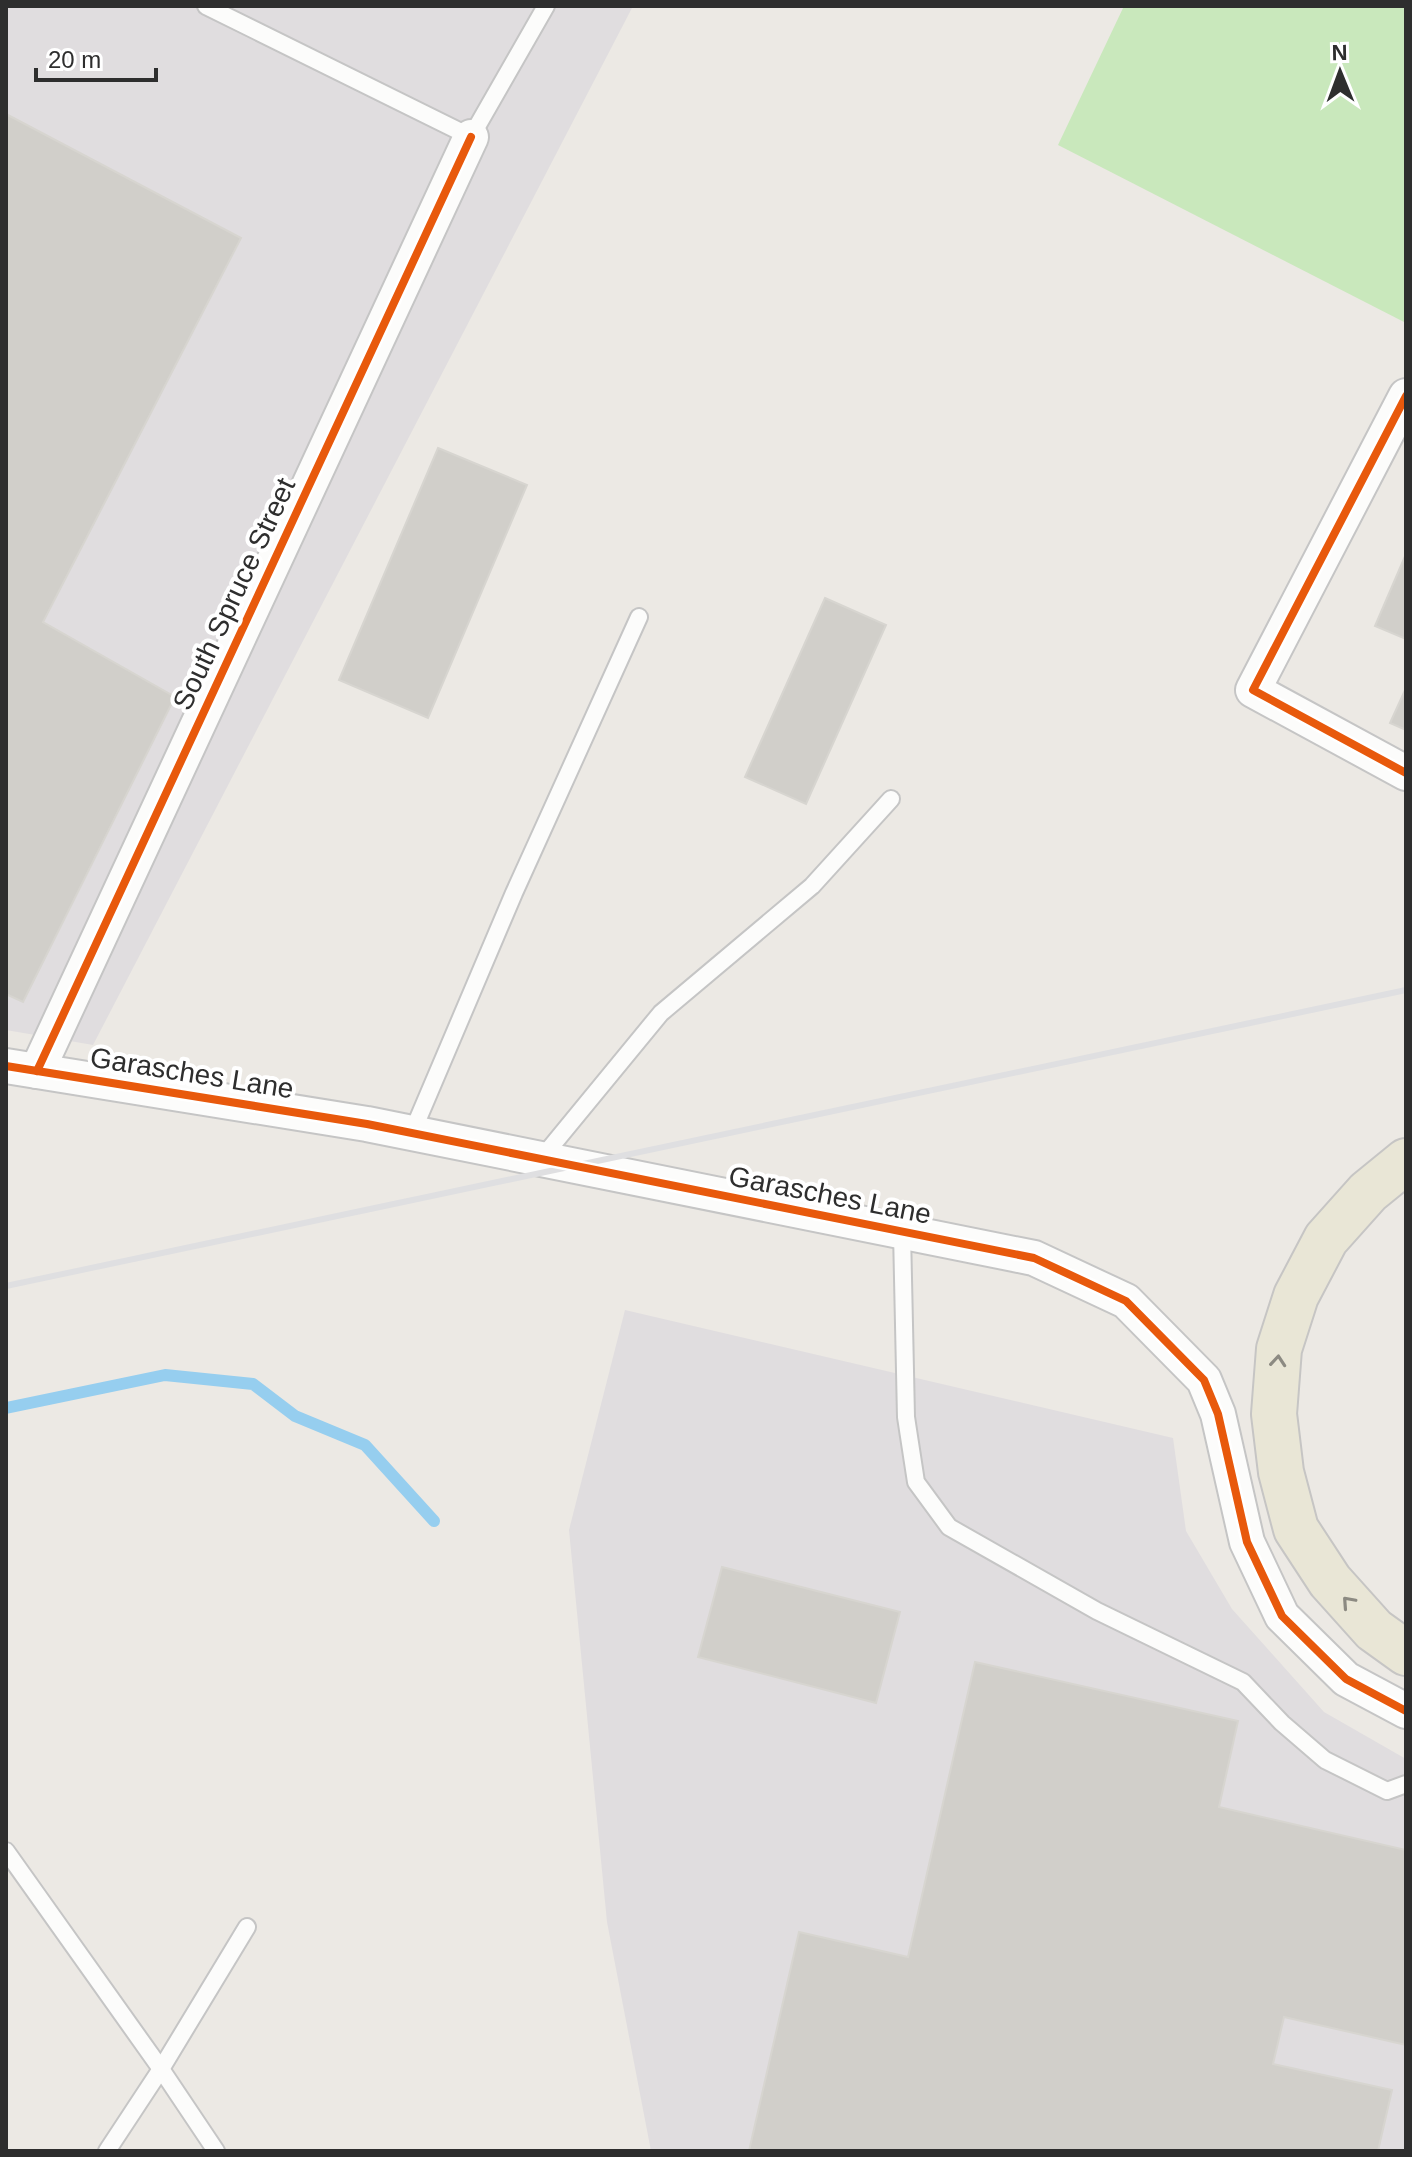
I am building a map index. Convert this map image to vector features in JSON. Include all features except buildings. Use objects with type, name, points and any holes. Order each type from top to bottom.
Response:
[{"type":"main road","points":[[1406,1161],[1368,1192],[1326,1239],[1296,1296],[1279,1349],[1274,1414],[1281,1472],[1296,1529],[1330,1581],[1374,1630],[1406,1653]]},
{"type":"street","name":"South Spruce Street","points":[[22,1068],[471,137]]},
{"type":"street","points":[[1406,396],[1253,690],[1406,773]]},
{"type":"street","name":"Garasches Lane","points":[[22,1068],[412,1133],[1034,1258],[1126,1301],[1204,1380],[1218,1414],[1247,1542],[1282,1616],[1346,1679],[1406,1711]]},
{"type":"lane","points":[[206,6],[471,137],[546,6]]},
{"type":"lane","points":[[412,1133],[514,893],[639,617]]},
{"type":"lane","points":[[541,1159],[661,1013],[812,886],[891,799]]},
{"type":"lane","points":[[902,1232],[908,1430],[916,1482],[949,1527],[1097,1611],[1243,1682],[1282,1723],[1325,1760],[1387,1791],[1406,1784]]},
{"type":"lane","points":[[6,1851],[216,2151]]},
{"type":"lane","points":[[107,2151],[247,1927]]},
{"type":"shaded area","points":[[6,6],[633,6],[93,1045],[6,1030]]},
{"type":"shaded area","points":[[625,1310],[1173,1438],[1186,1531],[1232,1609],[1324,1712],[1406,1759],[1406,2151],[651,2151],[607,1922],[569,1530]]},
{"type":"green space","points":[[1124,6],[1406,6],[1406,323],[1058,145]]},
{"type":"waterway","points":[[6,1408],[165,1375],[253,1384],[295,1416],[365,1445],[434,1521]]},
{"type":"railway","points":[[6,1286],[1406,990]]},
{"type":"cycle path","points":[[37,1071],[471,137]]},
{"type":"cycle path","points":[[1406,396],[1253,690],[1406,773]]},
{"type":"cycle path","points":[[6,1066],[367,1124],[1034,1258],[1126,1301],[1204,1380],[1218,1414],[1247,1542],[1282,1616],[1346,1679],[1406,1711]]}]
